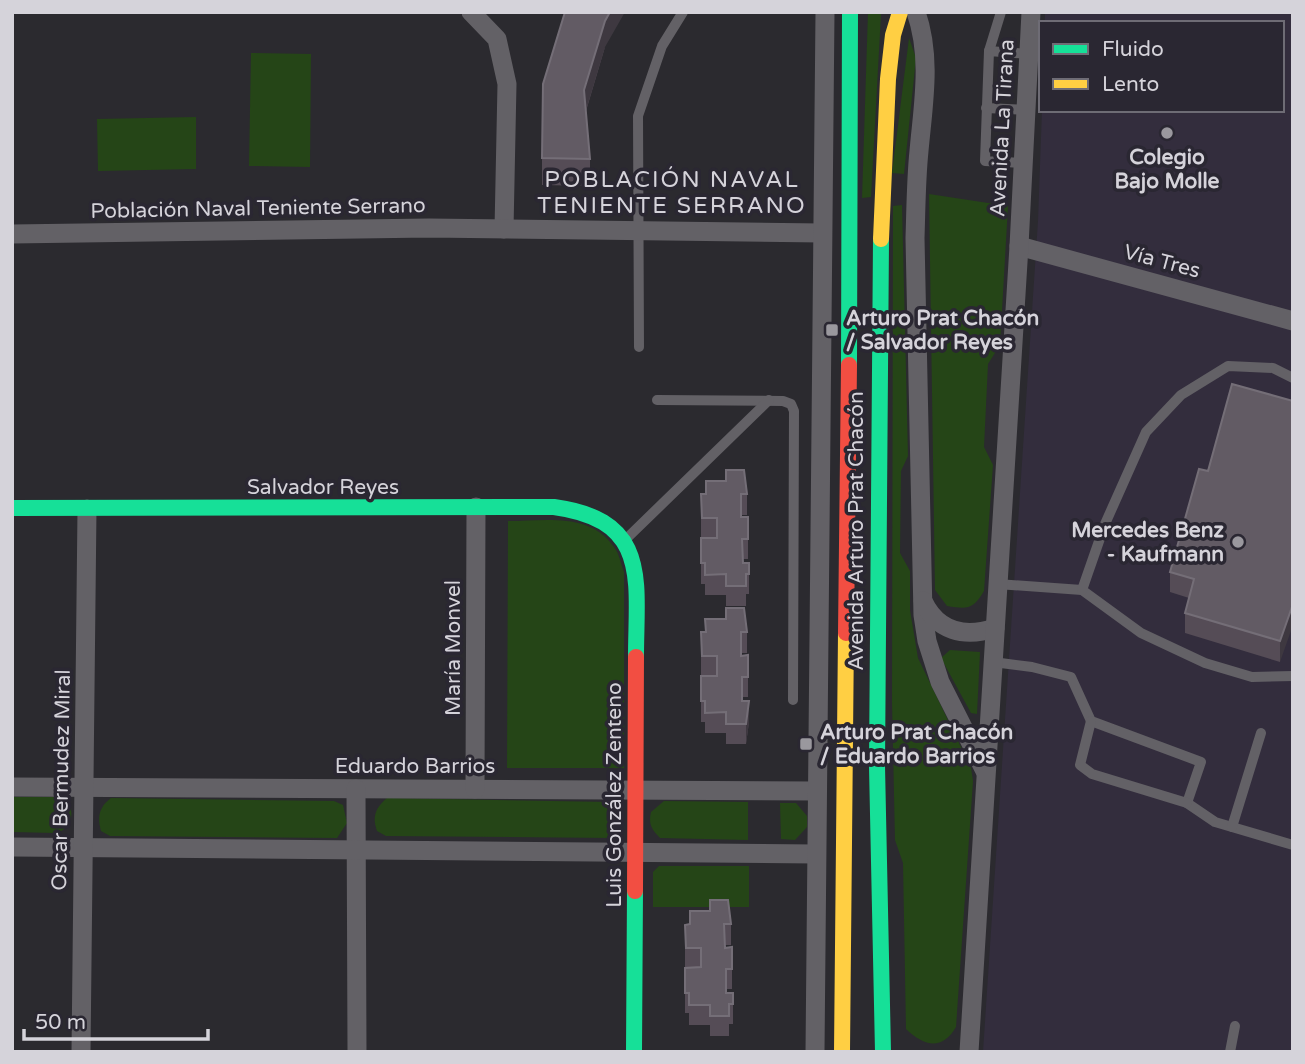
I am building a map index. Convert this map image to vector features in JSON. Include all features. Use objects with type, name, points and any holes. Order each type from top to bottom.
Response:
[{"type":"main road","name":"Avenida Arturo Prat Chacón","points":[[842,1052],[851,229],[850,12]]},
{"type":"main road","name":"Avenida Arturo Prat Chacón","points":[[883,1052],[877,766],[880,253],[888,79],[893,35],[900,12]]},
{"type":"main road","name":"Salvador Reyes","points":[[12,508],[570,508],[600,518],[624,540]]},
{"type":"main road","name":"Luis González Zenteno","points":[[624,540],[634,564],[636,577],[634,1052]]},
{"type":"street","points":[[471,12],[497,39],[508,84],[504,229]]},
{"type":"street","name":"Avenida Arturo Prat Chacón","points":[[815,1052],[824,12]]},
{"type":"street","points":[[916,12],[923,41],[925,79],[915,225],[921,598],[927,641],[940,682],[986,772]]},
{"type":"street","name":"Avenida La Tirana","points":[[1019,246],[1031,12]]},
{"type":"street","name":"Población Naval Teniente Serrano","points":[[12,234],[504,229],[822,233]]},
{"type":"street","points":[[969,1052],[1019,246]]},
{"type":"street","name":"Vía Tres","points":[[1019,246],[1293,321]]},
{"type":"street","name":"María Monvel","points":[[475,789],[476,507]]},
{"type":"street","name":"Oscar Bermudez Miral","points":[[81,1052],[87,509]]},
{"type":"street","points":[[921,598],[935,620],[947,628],[971,634],[995,628]]},
{"type":"street","name":"Eduardo Barrios","points":[[12,787],[817,791]]},
{"type":"street","points":[[356,789],[357,1052]]},
{"type":"street","points":[[12,847],[816,854]]},
{"type":"lane","points":[[639,347],[638,116],[662,46],[683,12]]},
{"type":"lane","points":[[1001,12],[989,51],[985,161],[1023,163]]},
{"type":"lane","points":[[989,51],[1028,54]]},
{"type":"lane","points":[[986,108],[1026,110]]},
{"type":"lane","points":[[1082,590],[1105,524],[1146,432],[1181,395],[1228,366],[1273,368],[1293,377]]},
{"type":"lane","points":[[657,400],[769,400],[791,404],[794,411],[793,699]]},
{"type":"lane","points":[[624,540],[769,400]]},
{"type":"lane","points":[[997,584],[1082,590],[1140,633],[1205,663],[1252,677],[1293,676]]},
{"type":"lane","points":[[993,662],[1032,667],[1071,677],[1091,721],[1080,765],[1092,774],[1187,803],[1215,822],[1293,845]]},
{"type":"lane","points":[[1091,721],[1201,762],[1187,803]]},
{"type":"lane","points":[[1232,827],[1261,733]]},
{"type":"lane","points":[[1230,1052],[1235,1026]]},
{"type":"shaded area","points":[[1045,12],[1293,12],[1293,1052],[983,1052],[1038,221],[1042,112],[1284,112],[1284,21],[1045,21]]},
{"type":"green space","points":[[868,12],[881,14],[871,197],[862,198]]},
{"type":"green space","points":[[909,38],[916,58],[904,174],[892,173]]},
{"type":"green space","points":[[251,53],[311,54],[310,167],[249,166]]},
{"type":"green space","points":[[196,117],[196,169],[98,171],[97,119]]},
{"type":"green space","points":[[929,194],[1008,206],[1000,345],[988,364],[984,447],[993,465],[984,591],[973,605],[965,608],[947,606],[935,590]]},
{"type":"green space","points":[[902,205],[908,456],[901,471],[900,553],[910,571],[910,610],[918,658],[971,768],[973,781],[956,1027],[951,1035],[939,1043],[926,1042],[906,1029],[903,863],[895,840],[892,702],[893,206]]},
{"type":"green space","points":[[551,520],[580,523],[604,536],[617,552],[624,572],[624,768],[507,768],[508,521]]},
{"type":"green space","points":[[950,650],[980,652],[977,714],[971,713],[941,658]]},
{"type":"green space","points":[[12,797],[54,797],[66,801],[70,806],[71,819],[64,829],[55,833],[12,832]]},
{"type":"green space","points":[[111,798],[334,801],[343,805],[347,823],[337,838],[110,836],[101,831],[99,817],[104,805]]},
{"type":"green space","points":[[387,798],[610,802],[618,806],[623,824],[612,838],[386,836],[377,831],[375,817],[377,809]]},
{"type":"green space","points":[[664,801],[748,802],[748,840],[660,838],[651,826],[650,816]]},
{"type":"green space","points":[[780,803],[796,803],[807,816],[807,827],[795,840],[781,839]]},
{"type":"green space","points":[[659,866],[749,866],[749,907],[653,907],[653,872]]},
{"type":"building","points":[[565,12],[610,12],[584,90],[590,159],[542,158],[543,84]]},
{"type":"building","name":"Mercedes Benz - Kaufmann","points":[[1232,384],[1293,401],[1293,604],[1280,641],[1185,613],[1194,579],[1170,572],[1199,469],[1208,471]]},
{"type":"building","points":[[726,470],[744,470],[747,494],[741,494],[741,517],[748,517],[748,539],[742,539],[743,563],[749,563],[746,586],[726,586],[726,574],[705,575],[705,563],[701,563],[701,538],[717,538],[717,518],[702,518],[701,494],[706,494],[706,481],[726,481]]},
{"type":"building","points":[[726,608],[744,608],[747,632],[741,632],[741,656],[748,655],[748,677],[742,677],[742,701],[749,701],[746,724],[726,724],[726,712],[705,713],[705,701],[701,701],[701,676],[717,676],[717,656],[702,656],[701,632],[706,632],[705,619],[726,619]]},
{"type":"building","points":[[710,900],[728,900],[731,924],[724,924],[725,948],[732,947],[732,969],[726,969],[726,993],[733,993],[729,1016],[710,1016],[710,1005],[689,1005],[689,993],[685,993],[685,968],[701,967],[701,948],[686,948],[685,925],[690,924],[690,911],[710,911]]},
{"type":"traffic: fast","points":[[849,365],[850,12]]},
{"type":"traffic: fast","points":[[881,239],[877,766],[883,1052]]},
{"type":"traffic: fast","points":[[12,508],[554,507],[585,514],[608,525],[623,540],[631,558],[636,580],[636,657]]},
{"type":"traffic: fast","points":[[634,1052],[635,891]]},
{"type":"traffic: slow","points":[[881,239],[888,79],[893,35],[900,12]]},
{"type":"traffic: slow","points":[[842,1052],[846,633]]},
{"type":"traffic: jam","points":[[846,633],[849,365]]},
{"type":"traffic: jam","points":[[635,891],[636,657]]},
{"type":"place","name":"Colegio Bajo Molle","points":[[1167,133]]},
{"type":"place","name":"Arturo Prat Chacón / Salvador Reyes","points":[[832,330]]},
{"type":"place","name":"Mercedes Benz - Kaufmann","points":[[1238,542]]},
{"type":"place","name":"Arturo Prat Chacón / Eduardo Barrios","points":[[806,744]]},
{"type":"district","name":"POBLACIÓN NAVAL TENIENTE SERRANO","points":[[672,192]]}]
